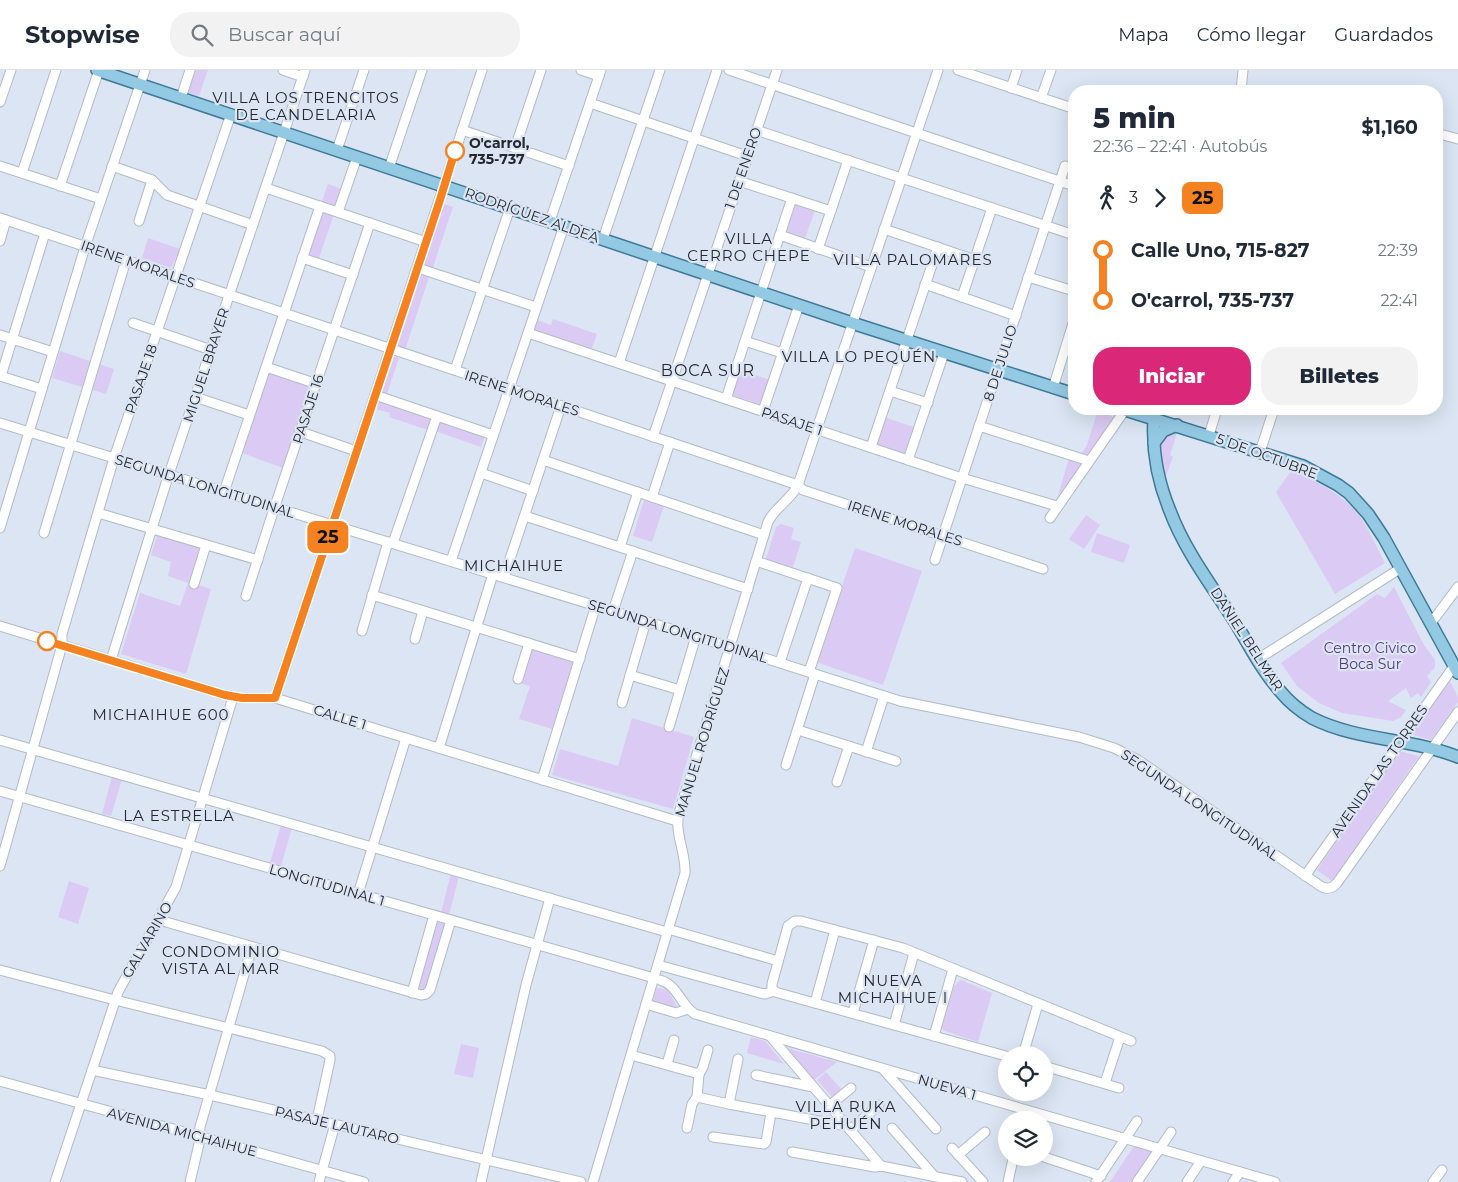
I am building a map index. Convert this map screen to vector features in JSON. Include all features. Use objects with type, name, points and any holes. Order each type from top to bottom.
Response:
[{"type":"main road","name":"RODRÍGUEZ ALDEA","points":[[99,70],[852,323]]},
{"type":"main road","points":[[852,323],[1068,392]]},
{"type":"main road","name":"DANIEL BELMAR","points":[[1155,415],[1154,443],[1164,494],[1180,535],[1279,690],[1296,707],[1312,717],[1341,729],[1432,748],[1458,757]]},
{"type":"main road","name":"5 DE OCTUBRE","points":[[1157,415],[1177,425],[1309,468],[1349,493],[1372,519],[1456,669]]},
{"type":"main road","points":[[1154,443],[1164,431],[1177,425]]},
{"type":"street","points":[[0,102],[11,70]]},
{"type":"street","points":[[22,173],[56,70]]},
{"type":"street","points":[[60,186],[99,70]]},
{"type":"street","points":[[0,528],[85,247],[144,70]]},
{"type":"street","points":[[181,98],[190,70]]},
{"type":"street","points":[[283,70],[304,73]]},
{"type":"street","points":[[337,150],[364,70]]},
{"type":"street","points":[[389,168],[422,70]]},
{"type":"street","points":[[515,148],[541,70]]},
{"type":"street","points":[[550,221],[600,73],[581,70]]},
{"type":"street","points":[[603,239],[660,70]]},
{"type":"street","points":[[619,363],[717,70]]},
{"type":"street","points":[[729,70],[1068,184]]},
{"type":"street","name":"1 DE ENERO","points":[[653,437],[777,70]]},
{"type":"street","points":[[798,485],[938,70]]},
{"type":"street","points":[[958,70],[981,74],[1011,88],[1068,107]]},
{"type":"street","points":[[1011,88],[1017,70]]},
{"type":"street","points":[[1042,98],[1051,70]]},
{"type":"street","points":[[1242,85],[1244,70]]},
{"type":"street","points":[[275,698],[418,268],[480,71]]},
{"type":"street","name":"MIGUEL BRAYER","points":[[111,660],[169,475],[304,73]]},
{"type":"street","points":[[590,103],[747,156]]},
{"type":"street","name":"PASAJE 18","points":[[0,866],[62,645],[62,634],[114,458],[231,114]]},
{"type":"street","points":[[462,130],[568,166]]},
{"type":"street","points":[[756,130],[1068,233]]},
{"type":"street","points":[[1443,135],[1458,139]]},
{"type":"street","points":[[338,212],[357,156]]},
{"type":"street","points":[[818,249],[848,160]]},
{"type":"street","points":[[0,166],[101,199]]},
{"type":"street","points":[[112,166],[152,180],[158,184],[165,194],[253,225]]},
{"type":"street","name":"8 DE JULIO","points":[[935,560],[1065,166]]},
{"type":"street","points":[[139,221],[152,180]]},
{"type":"street","points":[[739,181],[831,211]]},
{"type":"street","points":[[266,188],[426,242]]},
{"type":"street","points":[[726,399],[792,198]]},
{"type":"street","points":[[224,492],[320,206]]},
{"type":"street","points":[[455,370],[510,208]]},
{"type":"street","points":[[962,297],[992,208]]},
{"type":"street","points":[[0,241],[3,219]]},
{"type":"street","name":"IRENE MORALES","points":[[3,219],[798,485],[803,490],[1043,569]]},
{"type":"street","name":"PASAJE 16","points":[[246,596],[370,223]]},
{"type":"street","points":[[451,561],[564,226]]},
{"type":"street","points":[[884,229],[975,260]]},
{"type":"street","points":[[42,389],[1,376],[45,233]]},
{"type":"street","points":[[780,236],[871,267]]},
{"type":"street","points":[[871,447],[938,247]]},
{"type":"street","points":[[302,258],[353,275]]},
{"type":"street","points":[[44,533],[126,260]]},
{"type":"street","points":[[418,268],[536,307]]},
{"type":"street","points":[[1028,277],[1068,289]]},
{"type":"street","points":[[925,284],[1016,316]]},
{"type":"street","points":[[763,411],[799,305]]},
{"type":"street","points":[[133,323],[211,350]]},
{"type":"street","name":"PASAJE 1","points":[[528,333],[962,478],[1057,506]]},
{"type":"street","points":[[0,335],[53,352]]},
{"type":"street","points":[[745,341],[782,353]]},
{"type":"street","points":[[1053,388],[1068,345]]},
{"type":"street","points":[[908,460],[944,353]]},
{"type":"street","points":[[266,367],[317,384]]},
{"type":"street","points":[[890,391],[928,403]]},
{"type":"street","points":[[375,395],[493,435]]},
{"type":"street","points":[[195,397],[249,415]]},
{"type":"street","points":[[504,578],[561,406]]},
{"type":"street","points":[[1050,518],[1119,415]]},
{"type":"street","points":[[1209,435],[1215,415]]},
{"type":"street","points":[[1260,452],[1272,415]]},
{"type":"street","points":[[362,631],[372,595],[436,416]]},
{"type":"street","name":"SEGUNDA LONGITUDINAL","points":[[0,423],[730,646],[884,696],[933,709],[1079,737],[1114,748],[1151,769],[1322,887],[1329,888],[1337,883],[1432,748]]},
{"type":"street","points":[[979,426],[1089,461]]},
{"type":"street","points":[[301,432],[356,451]]},
{"type":"street","points":[[652,497],[670,442]]},
{"type":"street","points":[[543,460],[764,535]]},
{"type":"street","points":[[481,473],[533,490]]},
{"type":"street","name":"MANUEL RODRÍGUEZ","points":[[593,1182],[646,1004],[657,979],[658,965],[685,873],[685,860],[677,821],[764,535],[772,515],[798,485]]},
{"type":"street","points":[[620,547],[638,492]]},
{"type":"street","points":[[98,513],[258,560]]},
{"type":"street","points":[[525,516],[748,589]]},
{"type":"street","points":[[194,584],[206,545]]},
{"type":"street","points":[[613,610],[634,551]]},
{"type":"street","points":[[756,561],[837,588],[812,673],[798,730],[786,765]]},
{"type":"street","points":[[1258,659],[1401,568]]},
{"type":"street","points":[[439,748],[493,574]]},
{"type":"street","points":[[780,662],[808,578]]},
{"type":"street","points":[[1431,623],[1458,587]]},
{"type":"street","points":[[372,595],[580,658]]},
{"type":"street","points":[[542,780],[596,606]]},
{"type":"street","points":[[415,639],[423,611]]},
{"type":"street","points":[[622,704],[646,621]]},
{"type":"street","name":"CALLE 1","points":[[0,626],[233,697],[275,698],[677,821]]},
{"type":"street","points":[[669,727],[696,636]]},
{"type":"street","points":[[518,679],[529,643]]},
{"type":"street","name":"AVENIDA LAS TORRES","points":[[1305,876],[1400,741],[1456,669]]},
{"type":"street","points":[[630,675],[680,690]]},
{"type":"street","points":[[866,752],[884,696]]},
{"type":"street","name":"GALVARINO","points":[[55,1182],[115,1000],[126,976],[176,887],[233,697]]},
{"type":"street","points":[[1432,748],[1458,712]]},
{"type":"street","points":[[798,730],[896,761]]},
{"type":"street","points":[[358,894],[406,738]]},
{"type":"street","points":[[0,740],[550,898],[778,961]]},
{"type":"street","points":[[837,782],[849,746]]},
{"type":"street","name":"LONGITUDINAL 1","points":[[0,791],[657,979]]},
{"type":"street","points":[[481,1182],[536,945],[550,898]]},
{"type":"street","points":[[412,993],[434,916]]},
{"type":"street","points":[[159,920],[423,995],[430,990],[450,920]]},
{"type":"street","points":[[998,1054],[778,994],[774,991],[772,984],[788,926],[792,922],[801,921],[874,940],[914,953],[1131,1041]]},
{"type":"street","points":[[815,1003],[835,930]]},
{"type":"street","points":[[853,1014],[874,940]]},
{"type":"street","points":[[190,1182],[200,1136],[200,1127],[252,947]]},
{"type":"street","points":[[894,1025],[914,953]]},
{"type":"street","points":[[658,965],[760,993],[766,994],[774,991]]},
{"type":"street","points":[[934,1036],[953,969]]},
{"type":"street","points":[[0,970],[322,1051],[330,1056],[317,1120]]},
{"type":"street","points":[[646,1004],[676,1013],[688,1009],[670,984],[657,979]]},
{"type":"street","points":[[1026,1046],[1038,1004]]},
{"type":"street","name":"NUEVA 1","points":[[688,1009],[695,1014],[1275,1182]]},
{"type":"street","points":[[770,1036],[881,1166]]},
{"type":"street","points":[[1105,1083],[1120,1037]]},
{"type":"street","points":[[667,1064],[674,1040]]},
{"type":"street","points":[[687,1128],[692,1104],[698,1097],[699,1074],[708,1050]]},
{"type":"street","points":[[631,1055],[699,1074]]},
{"type":"street","points":[[729,1104],[738,1059]]},
{"type":"street","points":[[883,1068],[936,1129]]},
{"type":"street","points":[[1053,1069],[1120,1088]]},
{"type":"street","name":"PASAJE LAUTARO","points":[[92,1070],[210,1095],[581,1182]]},
{"type":"street","points":[[756,1075],[813,1087]]},
{"type":"street","name":"AVENIDA MICHAIHUE","points":[[0,1081],[364,1182]]},
{"type":"street","points":[[829,1106],[851,1088]]},
{"type":"street","points":[[698,1097],[848,1128],[879,1105]]},
{"type":"street","points":[[713,1137],[764,1144],[771,1112]]},
{"type":"street","points":[[1053,1161],[1098,1179],[1137,1121]]},
{"type":"street","points":[[319,1182],[335,1124]]},
{"type":"street","points":[[892,1128],[935,1177]]},
{"type":"street","points":[[982,1182],[955,1151],[985,1132]]},
{"type":"street","points":[[1137,1182],[1171,1132]]},
{"type":"street","points":[[792,1152],[875,1167],[881,1166],[962,1182]]},
{"type":"street","points":[[1187,1182],[1202,1161]]},
{"type":"street","points":[[1008,1182],[1011,1166]]},
{"type":"street","points":[[1433,1182],[1442,1170]]},
{"type":"street","points":[[1233,1182],[1240,1172]]},
{"type":"green space","points":[[194,70],[208,70],[199,96],[187,92]]},
{"type":"green space","points":[[328,184],[342,189],[337,205],[333,208],[321,204]]},
{"type":"green space","points":[[796,203],[815,210],[804,241],[785,234]]},
{"type":"green space","points":[[444,204],[453,207],[432,270],[422,267]]},
{"type":"green space","points":[[323,211],[334,214],[318,261],[307,257]]},
{"type":"green space","points":[[148,238],[180,249],[171,268],[142,258]]},
{"type":"green space","points":[[421,271],[430,274],[405,350],[396,347]]},
{"type":"green space","points":[[553,319],[597,334],[591,351],[534,332],[537,320],[551,325]]},
{"type":"green space","points":[[60,351],[114,369],[106,394],[52,378]]},
{"type":"green space","points":[[392,355],[399,358],[386,397],[379,394]]},
{"type":"green space","points":[[740,370],[770,380],[762,405],[732,395]]},
{"type":"green space","points":[[269,373],[309,387],[283,468],[242,453]]},
{"type":"green space","points":[[378,400],[432,418],[428,430],[389,417],[390,413],[375,409]]},
{"type":"green space","points":[[1096,415],[1109,415],[1116,418],[1088,455],[1082,453],[1087,445]]},
{"type":"green space","points":[[884,417],[914,427],[907,453],[903,455],[875,447]]},
{"type":"green space","points":[[439,420],[485,436],[481,447],[435,431]]},
{"type":"green space","points":[[1171,432],[1177,433],[1170,455],[1173,457],[1166,476],[1160,443],[1162,438]]},
{"type":"green space","points":[[1069,458],[1083,463],[1057,499]]},
{"type":"green space","points":[[1291,471],[1328,488],[1352,507],[1366,526],[1385,563],[1335,594],[1276,492]]},
{"type":"green space","points":[[644,500],[664,506],[652,542],[633,536]]},
{"type":"green space","points":[[1086,515],[1100,525],[1084,549],[1069,539]]},
{"type":"green space","points":[[781,524],[794,528],[791,539],[801,542],[792,570],[765,562],[776,527]]},
{"type":"green space","points":[[158,533],[199,545],[202,549],[192,583],[211,589],[186,674],[121,654],[140,593],[180,606],[188,583],[168,576],[171,562],[151,555]]},
{"type":"green space","points":[[1097,533],[1130,545],[1124,563],[1091,552]]},
{"type":"green space","points":[[855,548],[922,571],[883,685],[816,662]]},
{"type":"green space","name":"Centro Civico Boca Sur","points":[[1394,587],[1424,645],[1435,660],[1435,667],[1427,676],[1431,682],[1421,697],[1418,693],[1411,698],[1406,688],[1388,701],[1406,710],[1401,717],[1393,721],[1342,713],[1319,703],[1297,686],[1281,663],[1377,594],[1385,598]]},
{"type":"green space","points":[[531,649],[573,662],[552,729],[519,719],[530,686],[520,683]]},
{"type":"green space","points":[[1449,680],[1458,697],[1458,702],[1431,740],[1410,734]]},
{"type":"green space","points":[[632,718],[694,737],[673,809],[552,775],[560,749],[618,766]]},
{"type":"green space","points":[[1399,751],[1419,756],[1332,881],[1317,870]]},
{"type":"green space","points":[[112,776],[122,779],[111,816],[102,814]]},
{"type":"green space","points":[[281,825],[292,828],[281,866],[270,863]]},
{"type":"green space","points":[[451,873],[459,876],[449,915],[441,913]]},
{"type":"green space","points":[[69,881],[89,888],[78,924],[58,917]]},
{"type":"green space","points":[[436,922],[445,924],[425,991],[420,990],[418,985]]},
{"type":"green space","points":[[961,980],[992,993],[978,1042],[945,1031],[942,1028],[954,986]]},
{"type":"green space","points":[[657,988],[668,990],[678,1008],[675,1010],[652,1004]]},
{"type":"green space","points":[[751,1037],[765,1041],[784,1064],[747,1053]]},
{"type":"green space","points":[[461,1044],[479,1048],[473,1078],[454,1074]]},
{"type":"green space","points":[[787,1048],[837,1062],[814,1080]]},
{"type":"green space","points":[[826,1072],[841,1089],[832,1097],[817,1080]]},
{"type":"green space","points":[[1137,1145],[1152,1150],[1152,1153],[1132,1182],[1110,1182],[1134,1146]]},
{"type":"bus line","name":"25","points":[[47,641],[225,695],[242,698],[275,698],[455,151]]},
{"type":"place","name":"O'carrol, 735-737","points":[[455,151]]},
{"type":"district","name":"VILLA LOS TRENCITOS DE CANDELARIA","points":[[306,106]]},
{"type":"district","name":"VILLA CERRO CHEPE","points":[[749,246]]},
{"type":"district","name":"VILLA PALOMARES","points":[[913,259]]},
{"type":"district","name":"VILLA LO PEQUÉN","points":[[859,356]]},
{"type":"district","name":"BOCA SUR","points":[[708,370]]},
{"type":"district","name":"MICHAIHUE","points":[[514,565]]},
{"type":"district","name":"MICHAIHUE 600","points":[[161,714]]},
{"type":"district","name":"LA ESTRELLA","points":[[179,815]]},
{"type":"district","name":"CONDOMINIO VISTA AL MAR","points":[[221,960]]},
{"type":"district","name":"NUEVA MICHAIHUE I","points":[[893,988]]},
{"type":"district","name":"VILLA RUKA PEHUÉN","points":[[846,1114]]}]
